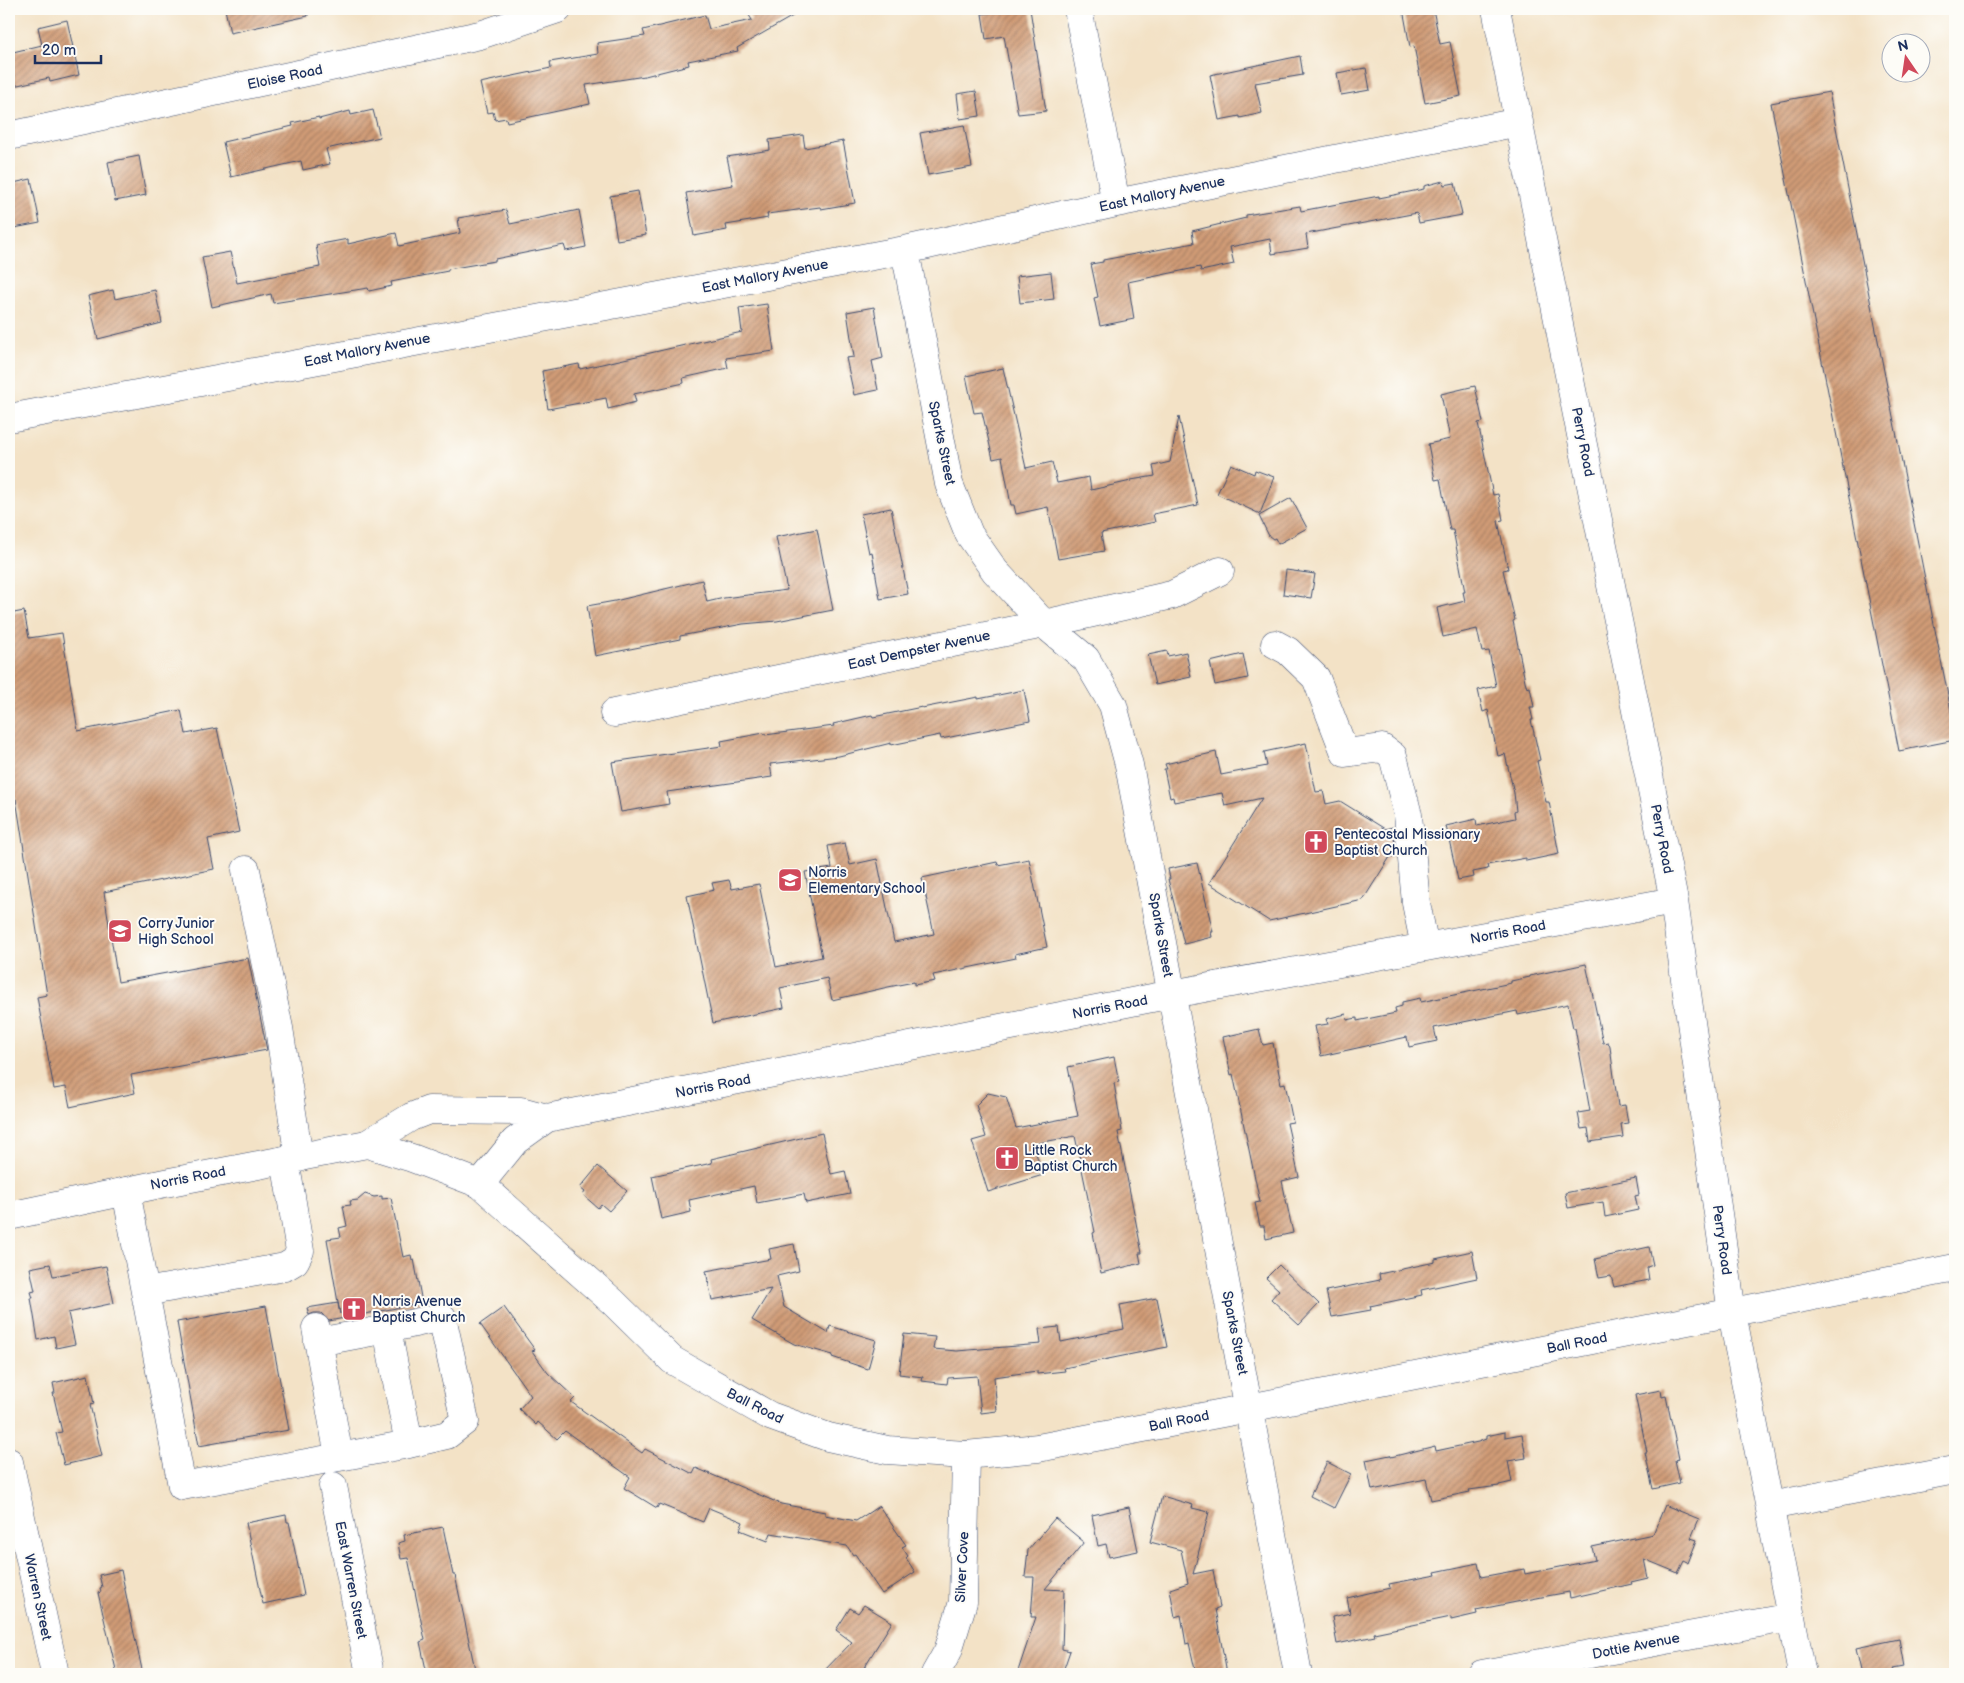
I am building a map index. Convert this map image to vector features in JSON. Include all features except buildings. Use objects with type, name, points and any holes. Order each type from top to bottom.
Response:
[{"type":"street","name":"Eloise Road","points":[[9,136],[480,35],[558,9]]},
{"type":"street","points":[[1078,9],[1116,202]]},
{"type":"street","name":"Perry Road","points":[[1496,9],[1674,901],[1732,1312],[1802,1674]]},
{"type":"street","name":"East Mallory Avenue","points":[[9,418],[905,250],[1116,202],[1519,122]]},
{"type":"street","name":"Sparks Street","points":[[905,250],[949,484],[969,534],[995,570],[1044,624],[1086,659],[1113,705],[1129,765],[1298,1674]]},
{"type":"street","name":"East Dempster Avenue","points":[[614,713],[1044,624],[1172,594],[1220,570]]},
{"type":"street","points":[[1275,644],[1288,651],[1316,678],[1345,753],[1382,748],[1393,756],[1408,815],[1416,903],[1425,947]]},
{"type":"street","points":[[145,1292],[285,1267],[295,1261],[300,1251],[279,1028],[246,870]]},
{"type":"street","name":"Norris Road","points":[[367,1144],[412,1158],[480,1184],[515,1141],[547,1118],[1172,994],[1674,901]]},
{"type":"street","name":"Norris Road","points":[[9,1216],[367,1144],[411,1117],[429,1110],[521,1111],[547,1118]]},
{"type":"street","name":"Ball Road","points":[[480,1184],[613,1302],[672,1360],[770,1416],[828,1437],[887,1450],[966,1455],[1038,1448],[1955,1268]]},
{"type":"street","points":[[126,1191],[182,1486],[339,1457],[409,1444],[447,1435],[465,1421],[442,1317],[387,1329],[317,1335],[339,1457]]},
{"type":"street","points":[[387,1329],[409,1444]]},
{"type":"street","name":"Silver Cove","points":[[935,1674],[948,1651],[963,1602],[966,1455]]},
{"type":"street","name":"Warren Street","points":[[9,1462],[55,1674]]},
{"type":"street","points":[[1770,1506],[1955,1470]]},
{"type":"street","name":"East Warren Street","points":[[333,1486],[370,1674]]},
{"type":"street","name":"Dottie Avenue","points":[[1482,1674],[1791,1617]]},
{"type":"place","name":"Pentecostal Missionary Baptist Church","points":[[1316,842]]},
{"type":"place","name":"Norris Elementary School","points":[[790,880]]},
{"type":"place","name":"Corry Junior High School","points":[[120,931]]},
{"type":"place","name":"Little Rock Baptist Church","points":[[1007,1158]]},
{"type":"place","name":"Norris Avenue Baptist Church","points":[[354,1309]]}]
